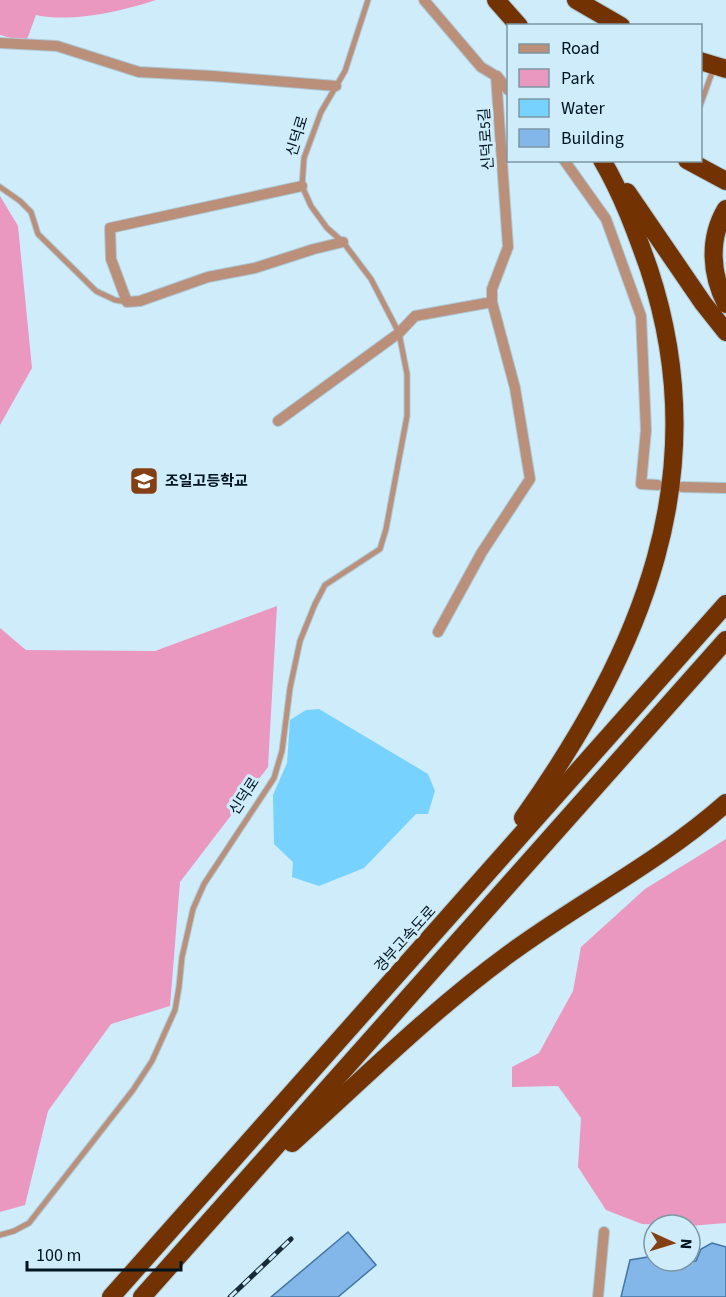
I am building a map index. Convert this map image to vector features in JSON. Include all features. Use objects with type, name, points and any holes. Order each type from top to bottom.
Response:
[{"type":"highway","points":[[494,0],[509,24]]},
{"type":"highway","points":[[494,0],[517,24]]},
{"type":"highway","points":[[576,0],[618,24]]},
{"type":"highway","points":[[604,162],[726,332]]},
{"type":"highway","points":[[460,904],[546,786],[599,699],[643,602],[666,524],[672,479],[674,431],[669,348],[644,255],[604,162]]},
{"type":"highway","points":[[691,162],[726,181]]},
{"type":"highway","points":[[722,217],[714,248],[715,271],[726,304]]},
{"type":"highway","name":"경부고속도로","points":[[111,1297],[726,604]]},
{"type":"highway","points":[[142,1297],[726,640]]},
{"type":"highway","points":[[689,834],[726,803]]},
{"type":"highway","points":[[220,1209],[422,1025],[476,979],[545,928],[632,874],[726,810]]},
{"type":"street","points":[[424,0],[481,67],[496,76],[507,89]]},
{"type":"street","points":[[0,43],[57,46],[139,72],[336,86]]},
{"type":"street","name":"신덕로5길","points":[[492,302],[492,290],[508,247],[496,76]]},
{"type":"street","points":[[565,162],[606,219],[641,316],[646,430],[641,484],[658,485]]},
{"type":"street","points":[[302,186],[110,228],[111,259],[127,302],[140,301],[208,277],[255,268],[343,242]]},
{"type":"street","points":[[278,421],[399,333],[415,316],[492,302],[515,388],[530,480],[482,552],[438,632]]},
{"type":"street","points":[[682,486],[726,488]]},
{"type":"street","points":[[598,1297],[604,1232]]},
{"type":"lane","name":"신덕로","points":[[0,1235],[29,1223],[133,1090],[152,1061],[175,1010],[182,957],[194,909],[204,884],[274,778],[282,751],[290,688],[300,641],[315,603],[325,585],[380,549],[386,529],[407,416],[407,374],[399,333],[371,279],[343,242],[327,228],[302,186],[304,158],[321,112],[345,71],[368,0]]},
{"type":"lane","points":[[702,100],[714,65]]},
{"type":"lane","points":[[0,187],[31,212],[38,234],[96,291],[115,300],[127,302]]},
{"type":"green space","points":[[0,0],[156,0],[113,12],[81,17],[36,15],[26,42],[0,35]]},
{"type":"green space","points":[[0,196],[18,226],[32,368],[0,425]]},
{"type":"green space","points":[[277,606],[268,767],[180,882],[170,1006],[111,1024],[48,1111],[25,1205],[0,1212],[0,628],[26,650],[155,651]]},
{"type":"green space","points":[[726,839],[726,1223],[702,1225],[702,1213],[642,1213],[642,1224],[606,1210],[578,1167],[581,1118],[558,1086],[512,1087],[512,1067],[539,1053],[573,991],[581,947],[645,889]]},
{"type":"water","points":[[319,709],[428,774],[435,791],[428,814],[416,814],[364,868],[319,886],[292,877],[293,862],[274,844],[273,795],[287,763],[290,720],[306,710]]},
{"type":"building","points":[[348,1232],[376,1265],[338,1297],[271,1297]]},
{"type":"building","points":[[712,1243],[726,1247],[726,1297],[621,1297],[630,1260],[642,1258],[642,1273],[702,1273],[702,1248]]},
{"type":"railway","points":[[230,1297],[291,1239]]},
{"type":"place","name":"조일고등학교","points":[[144,481]]}]
